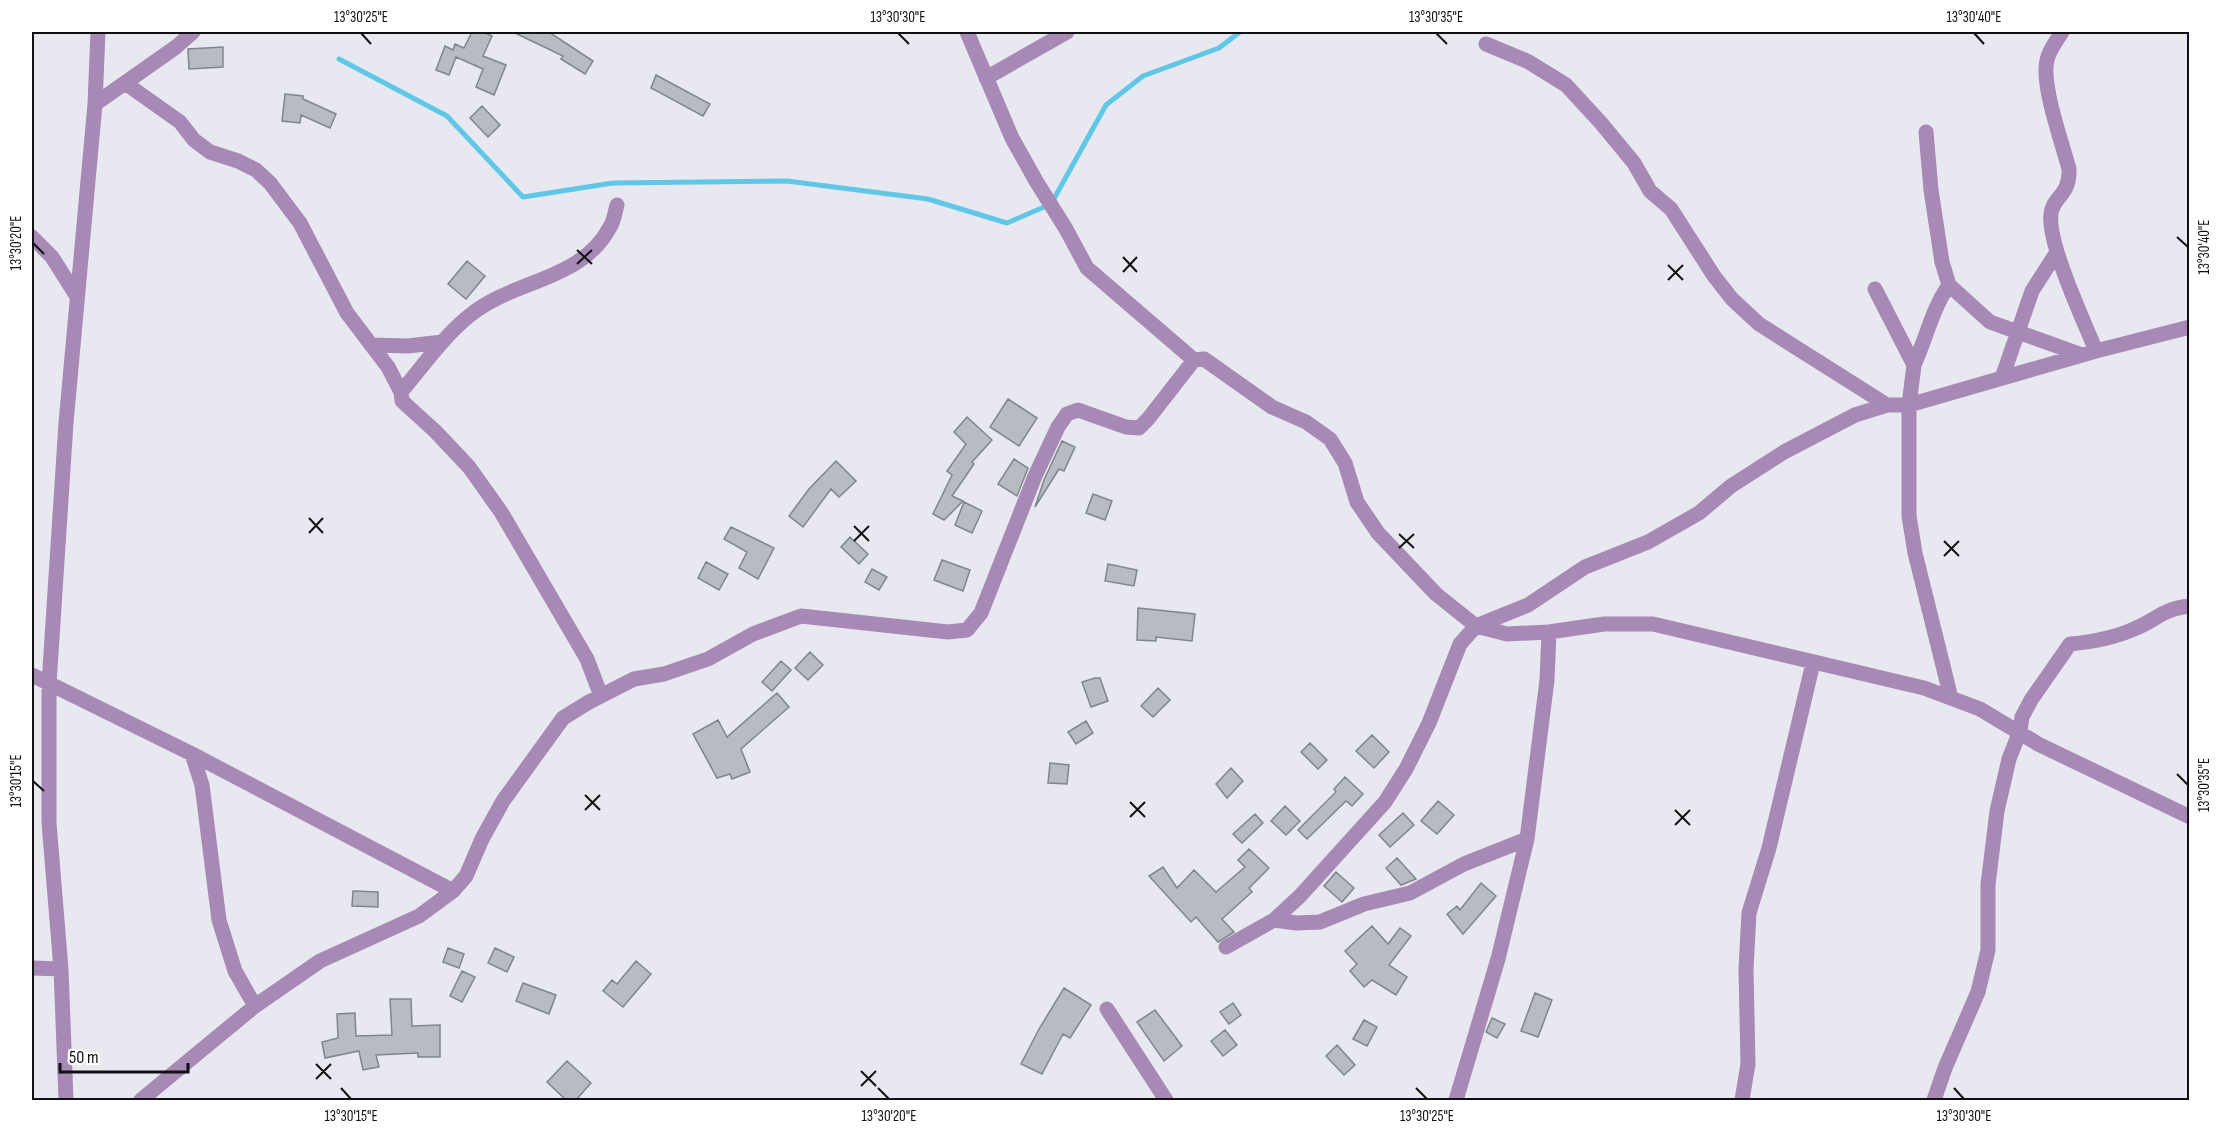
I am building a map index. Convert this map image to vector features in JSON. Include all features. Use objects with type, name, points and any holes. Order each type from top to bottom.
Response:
[{"type":"street","points":[[66,1101],[61,969],[49,823],[49,684],[76,295],[95,104],[98,32]]},
{"type":"street","points":[[95,104],[176,47],[193,32]]},
{"type":"street","points":[[967,32],[1012,138],[1087,268],[1194,360]]},
{"type":"street","points":[[986,78],[1067,32]]},
{"type":"street","points":[[2062,32],[2046,60],[2048,87],[2069,169],[2070,182],[2052,208],[2050,217],[2057,252],[2089,353]]},
{"type":"street","points":[[1486,44],[1527,60],[1566,85],[1634,163],[1650,191],[1671,208],[1714,276],[1732,299],[1759,324],[1887,405]]},
{"type":"street","points":[[125,83],[180,122],[194,140],[210,153],[238,161],[256,170],[270,183],[300,223],[343,305],[360,332],[388,367],[401,392],[402,401],[435,430],[469,467],[501,512],[587,659],[600,696]]},
{"type":"street","points":[[1926,132],[1931,190],[1942,262],[1949,285],[1990,322],[2089,353]]},
{"type":"street","points":[[401,392],[442,342],[469,315],[501,296],[568,269],[595,249],[611,226],[617,205]]},
{"type":"street","points":[[32,237],[52,257],[76,295]]},
{"type":"street","points":[[2002,378],[2032,291],[2057,252]]},
{"type":"street","points":[[1949,285],[1939,298],[1925,342],[1914,365],[1909,405],[1909,516],[1915,553],[1951,698]]},
{"type":"street","points":[[1875,289],[1914,365]]},
{"type":"street","points":[[1226,947],[1274,920],[1300,896],[1385,802],[1406,769],[1428,723],[1460,644],[1476,626],[1528,605],[1585,567],[1648,542],[1699,513],[1731,486],[1784,452],[1855,415],[1887,405],[1909,405],[2089,353],[2190,327]]},
{"type":"street","points":[[371,345],[408,346],[442,342]]},
{"type":"street","points":[[141,1101],[255,1006],[320,961],[418,916],[453,891],[466,876],[482,839],[503,801],[563,718],[600,696],[634,679],[664,674],[708,659],[753,634],[801,616],[948,632],[967,630],[981,613],[1035,476],[1058,427],[1067,414],[1078,410],[1126,427],[1139,428],[1194,360],[1204,359],[1272,407],[1306,422],[1330,439],[1345,463],[1357,502],[1378,533],[1436,594],[1476,626],[1507,634],[1549,632],[1604,624],[1653,624],[1924,688],[1980,709],[2020,731],[2038,744],[2190,817]]},
{"type":"street","points":[[1934,1101],[1945,1068],[1978,992],[1988,950],[1988,885],[1996,811],[2009,759],[2020,731],[2022,717],[2031,700],[2070,644],[2116,636],[2138,628],[2152,618],[2174,608],[2190,606]]},
{"type":"street","points":[[1456,1101],[1498,959],[1527,839],[1547,680],[1549,632]]},
{"type":"street","points":[[1742,1101],[1748,1064],[1746,969],[1749,913],[1769,848],[1812,663]]},
{"type":"street","points":[[32,675],[218,767],[453,891]]},
{"type":"street","points":[[192,754],[202,785],[219,920],[235,971],[255,1006]]},
{"type":"street","points":[[202,785],[218,767]]},
{"type":"street","points":[[1274,920],[1296,923],[1320,922],[1364,904],[1410,893],[1464,864],[1527,839]]},
{"type":"street","points":[[32,968],[61,969]]},
{"type":"street","points":[[1107,1009],[1166,1101]]},
{"type":"building","points":[[472,32],[483,32],[492,36],[483,56],[506,65],[494,95],[476,87],[483,69],[456,57],[449,75],[436,70],[445,46],[453,50],[455,44],[464,48]]},
{"type":"building","points":[[513,32],[549,32],[593,61],[585,74],[561,59],[563,56]]},
{"type":"building","points":[[223,47],[223,67],[189,69],[188,49]]},
{"type":"building","points":[[656,75],[710,104],[703,116],[651,88]]},
{"type":"building","points":[[285,94],[303,96],[303,99],[336,114],[330,128],[301,115],[300,123],[282,121]]},
{"type":"building","points":[[482,106],[500,125],[488,137],[470,118]]},
{"type":"building","points":[[467,261],[485,276],[466,299],[448,284]]},
{"type":"building","points":[[1008,399],[1037,418],[1019,446],[990,427]]},
{"type":"building","points":[[967,417],[992,440],[972,462],[974,464],[952,496],[963,501],[944,520],[933,514],[952,475],[947,471],[966,444],[954,432]]},
{"type":"building","points":[[1062,441],[1075,447],[1064,471],[1059,469],[1035,507],[1044,480]]},
{"type":"building","points":[[1014,459],[1028,468],[1017,496],[998,484]]},
{"type":"building","points":[[836,461],[856,481],[839,497],[831,489],[803,527],[789,516],[809,489]]},
{"type":"building","points":[[1093,494],[1112,501],[1105,520],[1086,513]]},
{"type":"building","points":[[964,502],[982,511],[972,533],[955,525]]},
{"type":"building","points":[[731,527],[774,548],[758,579],[739,568],[747,552],[724,539]]},
{"type":"building","points":[[850,537],[868,554],[859,564],[841,547]]},
{"type":"building","points":[[942,560],[970,570],[963,591],[934,580]]},
{"type":"building","points":[[706,562],[728,574],[719,590],[698,578]]},
{"type":"building","points":[[1108,564],[1137,570],[1134,586],[1105,581]]},
{"type":"building","points":[[872,569],[887,577],[879,590],[865,582]]},
{"type":"building","points":[[1138,608],[1195,614],[1192,641],[1156,637],[1156,641],[1137,640]]},
{"type":"building","points":[[810,652],[823,665],[808,680],[795,668]]},
{"type":"building","points":[[781,661],[791,670],[772,691],[762,682]]},
{"type":"building","points":[[1100,678],[1108,701],[1091,707],[1082,682]]},
{"type":"building","points":[[1158,688],[1170,700],[1153,717],[1141,706]]},
{"type":"building","points":[[777,693],[789,707],[741,749],[750,772],[732,779],[730,774],[717,778],[693,734],[718,720],[727,737]]},
{"type":"building","points":[[1086,721],[1093,733],[1076,744],[1068,732]]},
{"type":"building","points":[[1372,735],[1389,752],[1374,768],[1356,751]]},
{"type":"building","points":[[1310,743],[1327,760],[1318,769],[1301,752]]},
{"type":"building","points":[[1050,763],[1069,765],[1067,784],[1048,783]]},
{"type":"building","points":[[1231,768],[1243,781],[1227,798],[1216,784]]},
{"type":"building","points":[[1345,777],[1363,794],[1352,806],[1346,801],[1307,839],[1298,830],[1336,792],[1334,789]]},
{"type":"building","points":[[1438,801],[1454,815],[1437,834],[1421,821]]},
{"type":"building","points":[[1285,806],[1300,821],[1286,835],[1271,821]]},
{"type":"building","points":[[1403,813],[1414,825],[1390,847],[1379,835]]},
{"type":"building","points":[[1255,814],[1263,823],[1242,843],[1233,834]]},
{"type":"building","points":[[1249,849],[1269,868],[1249,888],[1252,892],[1222,919],[1234,932],[1218,942],[1196,917],[1191,922],[1149,876],[1163,867],[1177,888],[1194,870],[1216,892],[1245,867],[1238,860]]},
{"type":"building","points":[[1397,858],[1416,879],[1401,885],[1386,868]]},
{"type":"building","points":[[1336,872],[1354,888],[1342,902],[1324,886]]},
{"type":"building","points":[[1481,883],[1496,896],[1463,934],[1447,914],[1457,906],[1460,910]]},
{"type":"building","points":[[353,891],[378,892],[378,907],[352,906]]},
{"type":"building","points":[[1372,926],[1388,944],[1400,928],[1411,936],[1389,965],[1407,977],[1396,995],[1372,980],[1364,987],[1350,971],[1357,964],[1345,951]]},
{"type":"building","points":[[448,948],[464,954],[459,968],[443,962]]},
{"type":"building","points":[[495,948],[514,957],[507,972],[488,963]]},
{"type":"building","points":[[636,961],[651,974],[623,1007],[603,991],[612,980],[617,984]]},
{"type":"building","points":[[462,971],[475,977],[462,1002],[450,996]]},
{"type":"building","points":[[523,983],[556,995],[549,1014],[516,1001]]},
{"type":"building","points":[[1064,988],[1091,1005],[1070,1038],[1063,1034],[1042,1074],[1021,1064]]},
{"type":"building","points":[[1535,993],[1552,1000],[1538,1037],[1521,1031]]},
{"type":"building","points":[[390,999],[411,999],[412,1026],[440,1025],[440,1057],[418,1057],[418,1053],[376,1055],[379,1067],[363,1070],[359,1051],[325,1058],[322,1042],[338,1038],[337,1014],[355,1013],[356,1036],[392,1035]]},
{"type":"building","points":[[1233,1003],[1241,1015],[1229,1024],[1220,1012]]},
{"type":"building","points":[[1155,1010],[1182,1046],[1164,1061],[1137,1022]]},
{"type":"building","points":[[1492,1018],[1505,1024],[1497,1038],[1486,1032]]},
{"type":"building","points":[[1364,1020],[1377,1027],[1367,1046],[1353,1039]]},
{"type":"building","points":[[1225,1030],[1237,1045],[1223,1056],[1211,1041]]},
{"type":"building","points":[[1337,1045],[1355,1065],[1344,1075],[1326,1056]]},
{"type":"building","points":[[567,1061],[591,1083],[575,1101],[567,1101],[547,1082]]},
{"type":"waterway","points":[[339,59],[447,116],[523,197],[613,183],[787,181],[928,199],[1007,223],[1051,204],[1106,105],[1143,76],[1219,48],[1240,32]]}]
